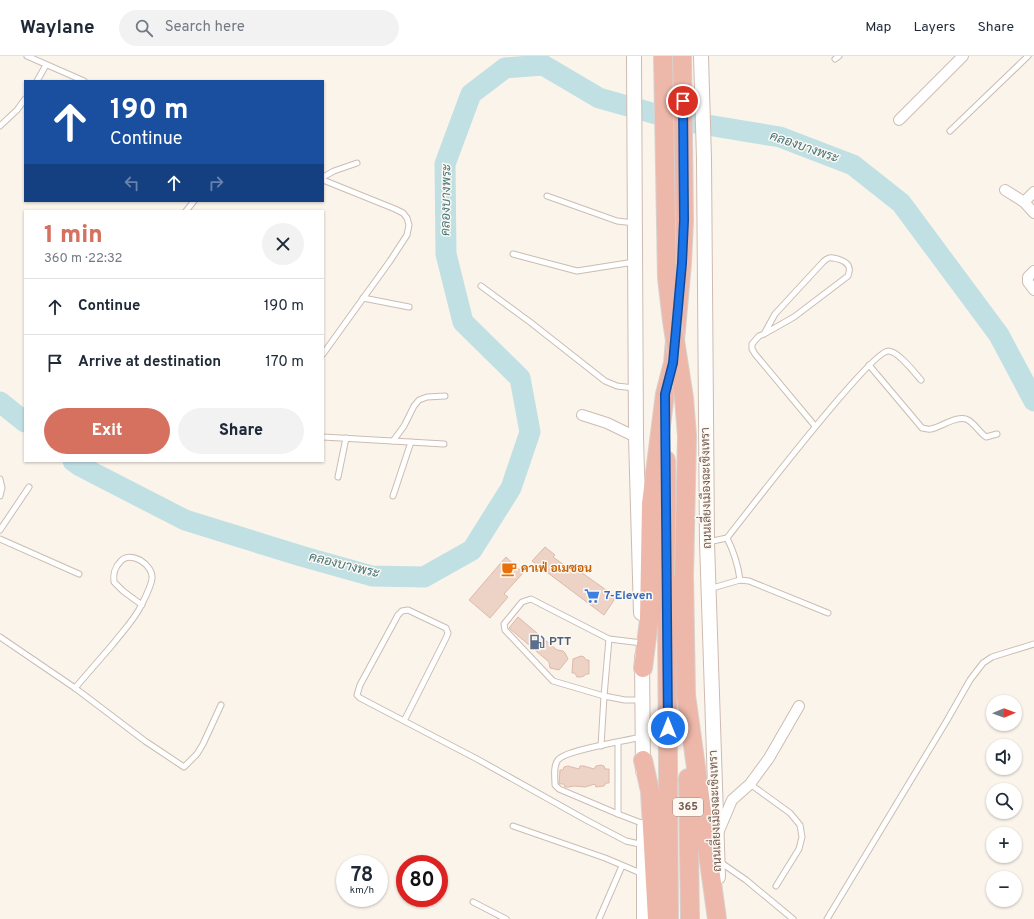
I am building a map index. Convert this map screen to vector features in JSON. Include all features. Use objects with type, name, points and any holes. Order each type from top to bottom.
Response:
[{"type":"highway","points":[[663,56],[667,278],[684,398],[686,436],[684,576],[686,695],[717,919]]},
{"type":"highway","points":[[642,668],[649,620],[651,504],[665,394],[673,363],[679,303],[684,220],[682,56]]},
{"type":"highway","name":"365","points":[[665,394],[669,919]]},
{"type":"highway","name":"365","points":[[686,695],[690,919]]},
{"type":"highway","points":[[643,760],[650,791],[657,919]]},
{"type":"main road","name":"ถนนเลี่ยงเมืองฉะเชิงเทรา","points":[[701,56],[704,159],[707,542],[718,860],[717,919]]},
{"type":"main road","points":[[634,59],[637,389],[636,437],[643,700],[644,919]]},
{"type":"street","points":[[899,120],[964,56]]},
{"type":"street","points":[[1005,190],[1024,202],[1034,214]]},
{"type":"street","points":[[1024,202],[1034,192]]},
{"type":"street","points":[[1034,271],[1028,277],[1028,282],[1034,290]]},
{"type":"street","points":[[582,415],[607,423],[636,437]]},
{"type":"street","points":[[717,835],[732,800],[750,784],[769,758],[799,706]]},
{"type":"lane","points":[[27,56],[82,80]]},
{"type":"lane","points":[[950,131],[1028,56]]},
{"type":"lane","points":[[38,80],[46,65]]},
{"type":"lane","points":[[0,126],[17,110],[24,100]]},
{"type":"lane","points":[[324,178],[334,172],[357,163]]},
{"type":"lane","points":[[324,179],[403,213],[407,218],[409,225],[407,235],[390,261],[324,353]]},
{"type":"lane","points":[[547,196],[617,220],[636,223]]},
{"type":"lane","points":[[187,210],[193,202]]},
{"type":"lane","points":[[513,254],[577,271],[635,262]]},
{"type":"lane","points":[[764,334],[775,314],[823,262],[828,258],[834,258],[846,262],[849,265],[850,270],[848,276],[794,317],[764,334],[752,344],[752,349],[815,426]]},
{"type":"lane","points":[[482,286],[562,346],[605,381],[617,386],[637,389]]},
{"type":"lane","points":[[363,298],[409,307]]},
{"type":"lane","points":[[707,542],[727,538],[815,426],[869,365],[885,351],[890,350],[896,353],[921,380]]},
{"type":"lane","points":[[869,365],[922,428],[932,429],[962,418],[967,419],[980,433],[986,437],[997,434]]},
{"type":"lane","points":[[393,441],[404,426],[414,406],[420,400],[427,397],[445,396]]},
{"type":"lane","points":[[324,437],[444,444]]},
{"type":"lane","points":[[338,477],[346,438]]},
{"type":"lane","points":[[393,496],[411,442]]},
{"type":"lane","points":[[0,479],[2,488],[0,496]]},
{"type":"lane","points":[[0,530],[29,487]]},
{"type":"lane","points":[[727,538],[734,553],[740,580]]},
{"type":"lane","points":[[0,539],[78,574]]},
{"type":"lane","points":[[75,688],[132,621],[142,605],[152,579],[151,572],[148,566],[136,558],[128,556],[119,562],[115,570],[114,582],[123,591],[142,605]]},
{"type":"lane","points":[[708,589],[740,580],[760,585],[828,613]]},
{"type":"lane","points":[[642,643],[609,639],[531,599],[522,602],[504,624],[505,630],[553,681],[604,696],[625,700],[643,700]]},
{"type":"lane","points":[[404,721],[448,633],[446,628],[408,610],[402,611],[398,615],[360,685],[357,695],[360,698],[404,721],[477,759],[593,824],[626,841],[644,845]]},
{"type":"lane","points":[[0,637],[75,688],[145,741],[184,767],[197,754],[203,744],[221,705]]},
{"type":"lane","points":[[601,746],[609,639]]},
{"type":"lane","points":[[827,919],[970,680],[983,663],[992,657],[1034,644]]},
{"type":"lane","points":[[642,737],[575,751],[561,756],[556,761],[555,785],[559,789],[644,824]]},
{"type":"lane","points":[[618,743],[618,814]]},
{"type":"lane","points":[[750,784],[790,813],[800,826],[802,837],[798,849],[776,886]]},
{"type":"lane","points":[[513,826],[644,874]]},
{"type":"lane","points":[[718,860],[746,880],[793,919]]},
{"type":"lane","points":[[599,919],[622,866]]},
{"type":"lane","points":[[473,902],[506,919]]},
{"type":"building","points":[[545,547],[555,555],[553,557],[575,573],[578,570],[616,597],[604,615],[532,561]]},
{"type":"building","points":[[506,557],[523,573],[504,594],[508,597],[490,618],[469,600]]},
{"type":"building","points":[[518,617],[557,650],[565,653],[568,659],[559,670],[550,668],[549,662],[509,628]]},
{"type":"building","points":[[581,656],[586,660],[589,660],[589,674],[577,677],[575,673],[572,673],[573,659]]},
{"type":"building","points":[[568,766],[579,769],[580,766],[584,766],[594,769],[596,766],[604,766],[605,769],[609,769],[609,783],[606,783],[604,786],[596,787],[595,784],[585,787],[565,787],[564,784],[559,784],[560,770],[563,770],[564,767]]},
{"type":"waterway","name":"คลองบางพระ","points":[[74,462],[185,520],[301,556],[372,576],[424,577],[472,550],[511,488],[530,432],[520,378],[463,322],[446,254],[445,164],[471,94],[505,68],[543,65],[599,98],[677,120],[780,137],[853,165],[901,203],[999,335],[1034,401]]},
{"type":"waterway","name":"คลองบางพระ","points":[[0,402],[24,421]]},
{"type":"place","name":"คาเฟ่ อเมซอน","points":[[509,569]]},
{"type":"place","name":"7-Eleven","points":[[592,596]]},
{"type":"place","name":"PTT","points":[[537,642]]},
{"type":"route","points":[[668,728],[665,394],[673,363],[682,263],[684,220],[683,101]]}]
